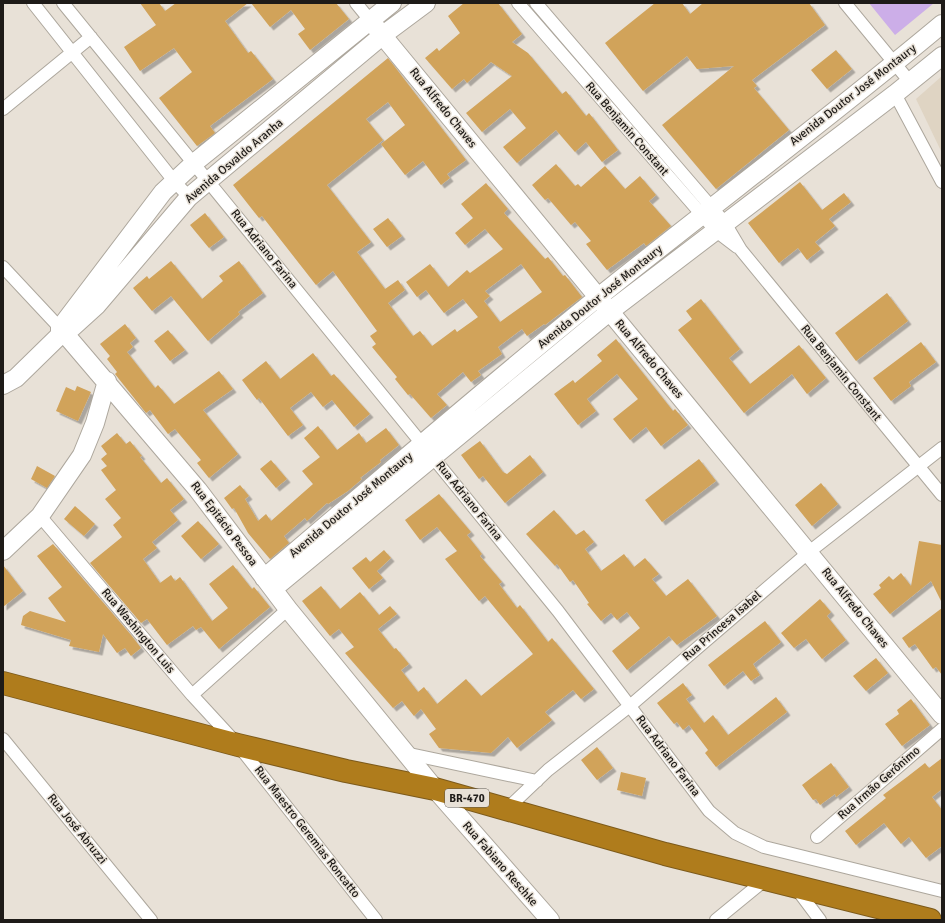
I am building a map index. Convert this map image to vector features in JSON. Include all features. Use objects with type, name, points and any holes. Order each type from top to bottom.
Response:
[{"type":"highway","name":"BR-470","points":[[3,683],[176,727],[238,745],[435,789],[665,854],[930,920]]},
{"type":"street","points":[[33,3],[174,181],[189,197]]},
{"type":"street","name":"Rua Adriano Farina","points":[[63,3],[558,610],[709,810],[735,833],[764,846],[942,891]]},
{"type":"street","name":"Rua Alfredo Chaves","points":[[356,3],[384,35],[942,715]]},
{"type":"street","name":"Avenida Osvaldo Aranha","points":[[3,385],[16,378],[62,332],[97,305],[189,197],[201,172],[369,19],[392,3]]},
{"type":"street","name":"Avenida Osvaldo Aranha","points":[[62,332],[163,192],[174,181],[201,172],[426,3]]},
{"type":"street","name":"Rua Benjamin Constant","points":[[518,3],[706,210]]},
{"type":"street","name":"Rua Benjamin Constant","points":[[536,3],[942,495]]},
{"type":"street","points":[[845,3],[910,82]]},
{"type":"street","name":"Avenida Doutor José Montaury","points":[[268,583],[427,451],[598,297],[706,210],[894,64],[942,24]]},
{"type":"street","points":[[4,106],[91,38]]},
{"type":"street","name":"Avenida Doutor José Montaury","points":[[427,451],[895,94],[942,56]]},
{"type":"street","points":[[895,94],[942,182]]},
{"type":"street","name":"Rua Epitácio Pessoa","points":[[3,267],[107,381],[198,490],[288,609],[435,789]]},
{"type":"street","points":[[3,551],[40,516],[82,455],[95,423],[107,381]]},
{"type":"street","name":"Rua Princesa Isabel","points":[[507,809],[537,781],[631,705],[809,552],[942,448]]},
{"type":"street","name":"Rua Washington Luis","points":[[40,516],[192,695],[238,745]]},
{"type":"street","points":[[192,695],[288,609]]},
{"type":"street","name":"Rua Irmão Gerônimo","points":[[817,837],[942,729]]},
{"type":"street","name":"Rua José Abruzzi","points":[[3,739],[151,920]]},
{"type":"street","name":"Rua Maestro Geremias Roncatto","points":[[238,745],[376,920]]},
{"type":"street","points":[[405,753],[537,781]]},
{"type":"street","name":"Rua Fabiano Reschke","points":[[435,789],[550,920]]},
{"type":"street","points":[[716,920],[766,879]]},
{"type":"street","points":[[794,886],[820,920]]},
{"type":"shaded area","points":[[869,3],[934,3],[895,35]]},
{"type":"shaded area","points":[[942,76],[942,153],[916,99]]},
{"type":"building","points":[[140,3],[159,3],[165,11],[176,3],[248,3],[225,21],[248,53],[251,51],[273,79],[210,126],[215,133],[197,146],[159,98],[192,72],[174,48],[140,71],[124,47],[156,25]]},
{"type":"building","points":[[251,3],[336,3],[349,19],[310,50],[298,34],[305,29],[291,10],[270,27]]},
{"type":"building","points":[[464,3],[498,3],[522,34],[512,42],[528,53],[562,94],[566,91],[586,116],[589,113],[618,150],[602,162],[586,142],[575,152],[556,130],[517,163],[503,147],[526,128],[510,109],[482,132],[466,113],[512,76],[491,62],[467,83],[464,79],[452,89],[425,58],[437,48],[439,51],[460,33],[448,16]]},
{"type":"building","points":[[655,3],[682,3],[690,14],[703,3],[809,3],[825,25],[752,80],[757,86],[754,88],[789,130],[716,189],[662,125],[734,66],[697,69],[687,56],[643,91],[605,43]]},
{"type":"building","points":[[836,50],[852,69],[827,89],[811,70]]},
{"type":"building","points":[[388,58],[466,160],[447,174],[450,178],[441,185],[423,161],[405,175],[381,144],[405,125],[388,102],[366,119],[383,140],[327,185],[371,242],[357,252],[385,289],[398,280],[405,290],[388,303],[413,336],[420,331],[432,346],[455,329],[457,332],[478,317],[463,299],[444,313],[426,290],[417,297],[406,282],[430,264],[448,287],[467,270],[470,273],[503,249],[485,229],[465,245],[455,233],[473,218],[461,204],[486,183],[508,209],[504,213],[545,259],[548,257],[563,276],[565,275],[582,297],[545,325],[544,324],[527,336],[522,329],[498,347],[502,354],[478,371],[481,375],[471,382],[463,372],[437,394],[447,405],[431,418],[410,394],[408,395],[395,379],[397,377],[372,347],[376,344],[370,336],[377,331],[333,271],[316,285],[262,216],[259,218],[233,185]],"holes":[[[521,264],[542,292],[500,322],[484,301],[490,296],[485,291]]]},
{"type":"building","points":[[556,164],[575,186],[578,184],[581,187],[605,166],[625,189],[640,176],[656,195],[649,201],[671,226],[646,246],[644,243],[607,270],[586,244],[591,241],[575,222],[571,225],[548,198],[545,200],[532,185]]},
{"type":"building","points":[[800,182],[822,210],[844,193],[851,202],[829,219],[835,226],[815,242],[821,249],[807,260],[798,248],[779,263],[748,223]]},
{"type":"building","points":[[205,213],[224,237],[209,248],[190,225]]},
{"type":"building","points":[[388,218],[402,236],[387,247],[373,229]]},
{"type":"building","points":[[171,261],[202,299],[223,281],[219,276],[239,261],[263,293],[238,312],[240,314],[208,341],[171,296],[152,311],[133,288],[147,276],[149,279]]},
{"type":"building","points":[[887,293],[908,321],[856,361],[835,333]]},
{"type":"building","points":[[701,299],[740,349],[729,358],[750,384],[799,345],[826,378],[807,394],[792,374],[744,413],[678,330],[692,319],[686,311]]},
{"type":"building","points":[[125,324],[136,338],[130,343],[133,347],[127,352],[155,388],[158,385],[174,404],[219,371],[233,389],[203,410],[238,454],[209,478],[197,463],[201,460],[175,429],[168,434],[150,410],[146,413],[115,374],[117,372],[107,359],[110,356],[100,344]]},
{"type":"building","points":[[168,330],[185,350],[170,361],[154,341]]},
{"type":"building","points":[[616,339],[673,411],[675,409],[688,425],[661,446],[646,427],[630,440],[613,419],[638,399],[617,374],[587,399],[596,411],[578,425],[554,394],[573,380],[575,383],[602,361],[597,355]]},
{"type":"building","points":[[921,342],[936,362],[909,382],[911,386],[891,401],[873,378]]},
{"type":"building","points":[[313,353],[331,376],[334,374],[370,414],[354,427],[332,400],[323,407],[311,392],[290,408],[303,425],[288,436],[259,398],[257,400],[242,380],[266,361],[280,379]]},
{"type":"building","points":[[77,386],[91,392],[78,421],[56,411],[66,387],[75,391]]},
{"type":"building","points":[[318,426],[337,450],[359,433],[366,443],[386,428],[399,445],[380,460],[381,462],[360,478],[362,479],[348,491],[328,504],[327,503],[307,521],[305,518],[284,536],[289,543],[270,559],[248,533],[234,508],[232,509],[224,498],[240,485],[249,496],[245,499],[258,521],[266,514],[271,521],[313,484],[302,471],[320,457],[304,438]]},
{"type":"building","points":[[117,433],[126,444],[130,441],[142,456],[140,457],[161,483],[167,478],[184,499],[170,510],[178,520],[152,542],[157,548],[143,559],[160,583],[171,575],[175,581],[180,577],[212,621],[228,608],[209,584],[233,565],[252,589],[254,587],[270,607],[219,649],[201,627],[196,630],[193,626],[167,645],[147,619],[141,623],[90,563],[122,537],[113,525],[121,518],[105,499],[116,490],[101,470],[107,466],[101,459],[107,454],[101,446]]},
{"type":"building","points":[[480,441],[503,472],[507,474],[530,455],[543,472],[505,503],[483,476],[479,479],[461,455]]},
{"type":"building","points":[[699,459],[716,481],[662,522],[645,500]]},
{"type":"building","points":[[271,460],[287,479],[276,488],[260,469]]},
{"type":"building","points":[[37,466],[55,476],[47,488],[31,479]]},
{"type":"building","points":[[821,483],[838,504],[812,526],[795,505]]},
{"type":"building","points":[[439,494],[471,532],[467,535],[482,554],[480,556],[502,582],[499,584],[517,608],[520,605],[548,642],[552,638],[594,689],[581,699],[573,690],[545,712],[552,720],[517,748],[508,737],[491,753],[439,748],[429,734],[436,729],[421,709],[414,716],[402,701],[393,708],[345,653],[354,647],[339,629],[330,636],[302,601],[321,586],[340,609],[360,592],[379,615],[390,606],[397,614],[378,629],[394,649],[396,648],[409,664],[401,670],[418,692],[424,687],[437,704],[466,679],[481,696],[533,654],[485,596],[479,601],[445,559],[457,551],[437,527],[420,540],[405,520]]},
{"type":"building","points":[[75,506],[95,524],[84,536],[64,519]]},
{"type":"building","points":[[554,510],[576,535],[584,530],[594,542],[585,549],[601,571],[624,554],[634,567],[645,558],[659,574],[652,579],[666,596],[688,579],[717,616],[677,645],[669,636],[627,670],[612,651],[640,628],[627,612],[617,620],[611,613],[601,621],[587,604],[589,603],[573,580],[570,582],[557,564],[555,566],[526,534]]},
{"type":"building","points":[[198,521],[219,544],[201,559],[181,536]]},
{"type":"building","points":[[919,541],[942,545],[942,603],[931,581],[890,614],[873,594],[881,588],[879,585],[889,576],[893,580],[901,573],[911,586]]},
{"type":"building","points":[[53,544],[141,648],[131,656],[125,648],[117,653],[103,634],[99,652],[69,646],[71,640],[21,625],[23,616],[30,611],[66,622],[48,598],[62,587],[37,556]]},
{"type":"building","points":[[384,550],[391,558],[377,571],[383,578],[369,589],[352,568],[366,557],[370,562]]},
{"type":"building","points":[[3,565],[23,591],[3,607]]},
{"type":"building","points":[[820,599],[831,612],[827,616],[846,640],[822,659],[806,639],[794,648],[781,633]]},
{"type":"building","points":[[942,608],[942,675],[936,667],[933,669],[915,644],[909,648],[902,638]]},
{"type":"building","points":[[765,621],[781,642],[753,664],[760,675],[751,681],[743,671],[724,686],[708,665]]},
{"type":"building","points":[[876,658],[888,673],[866,691],[853,676]]},
{"type":"building","points":[[683,683],[692,695],[686,699],[704,723],[713,715],[728,735],[776,697],[787,712],[716,767],[705,753],[708,750],[689,725],[683,730],[677,722],[674,724],[657,703]]},
{"type":"building","points":[[911,699],[930,725],[902,746],[885,724],[899,714],[897,710]]},
{"type":"building","points":[[597,747],[613,768],[597,780],[581,760]]},
{"type":"building","points":[[942,758],[942,789],[932,797],[942,810],[942,846],[926,858],[909,837],[901,844],[884,823],[856,845],[845,831],[886,798],[883,795],[925,763],[929,768]]},
{"type":"building","points":[[831,763],[849,787],[836,797],[835,794],[820,805],[816,799],[813,800],[802,785]]},
{"type":"building","points":[[621,772],[646,778],[642,796],[617,790]]}]
